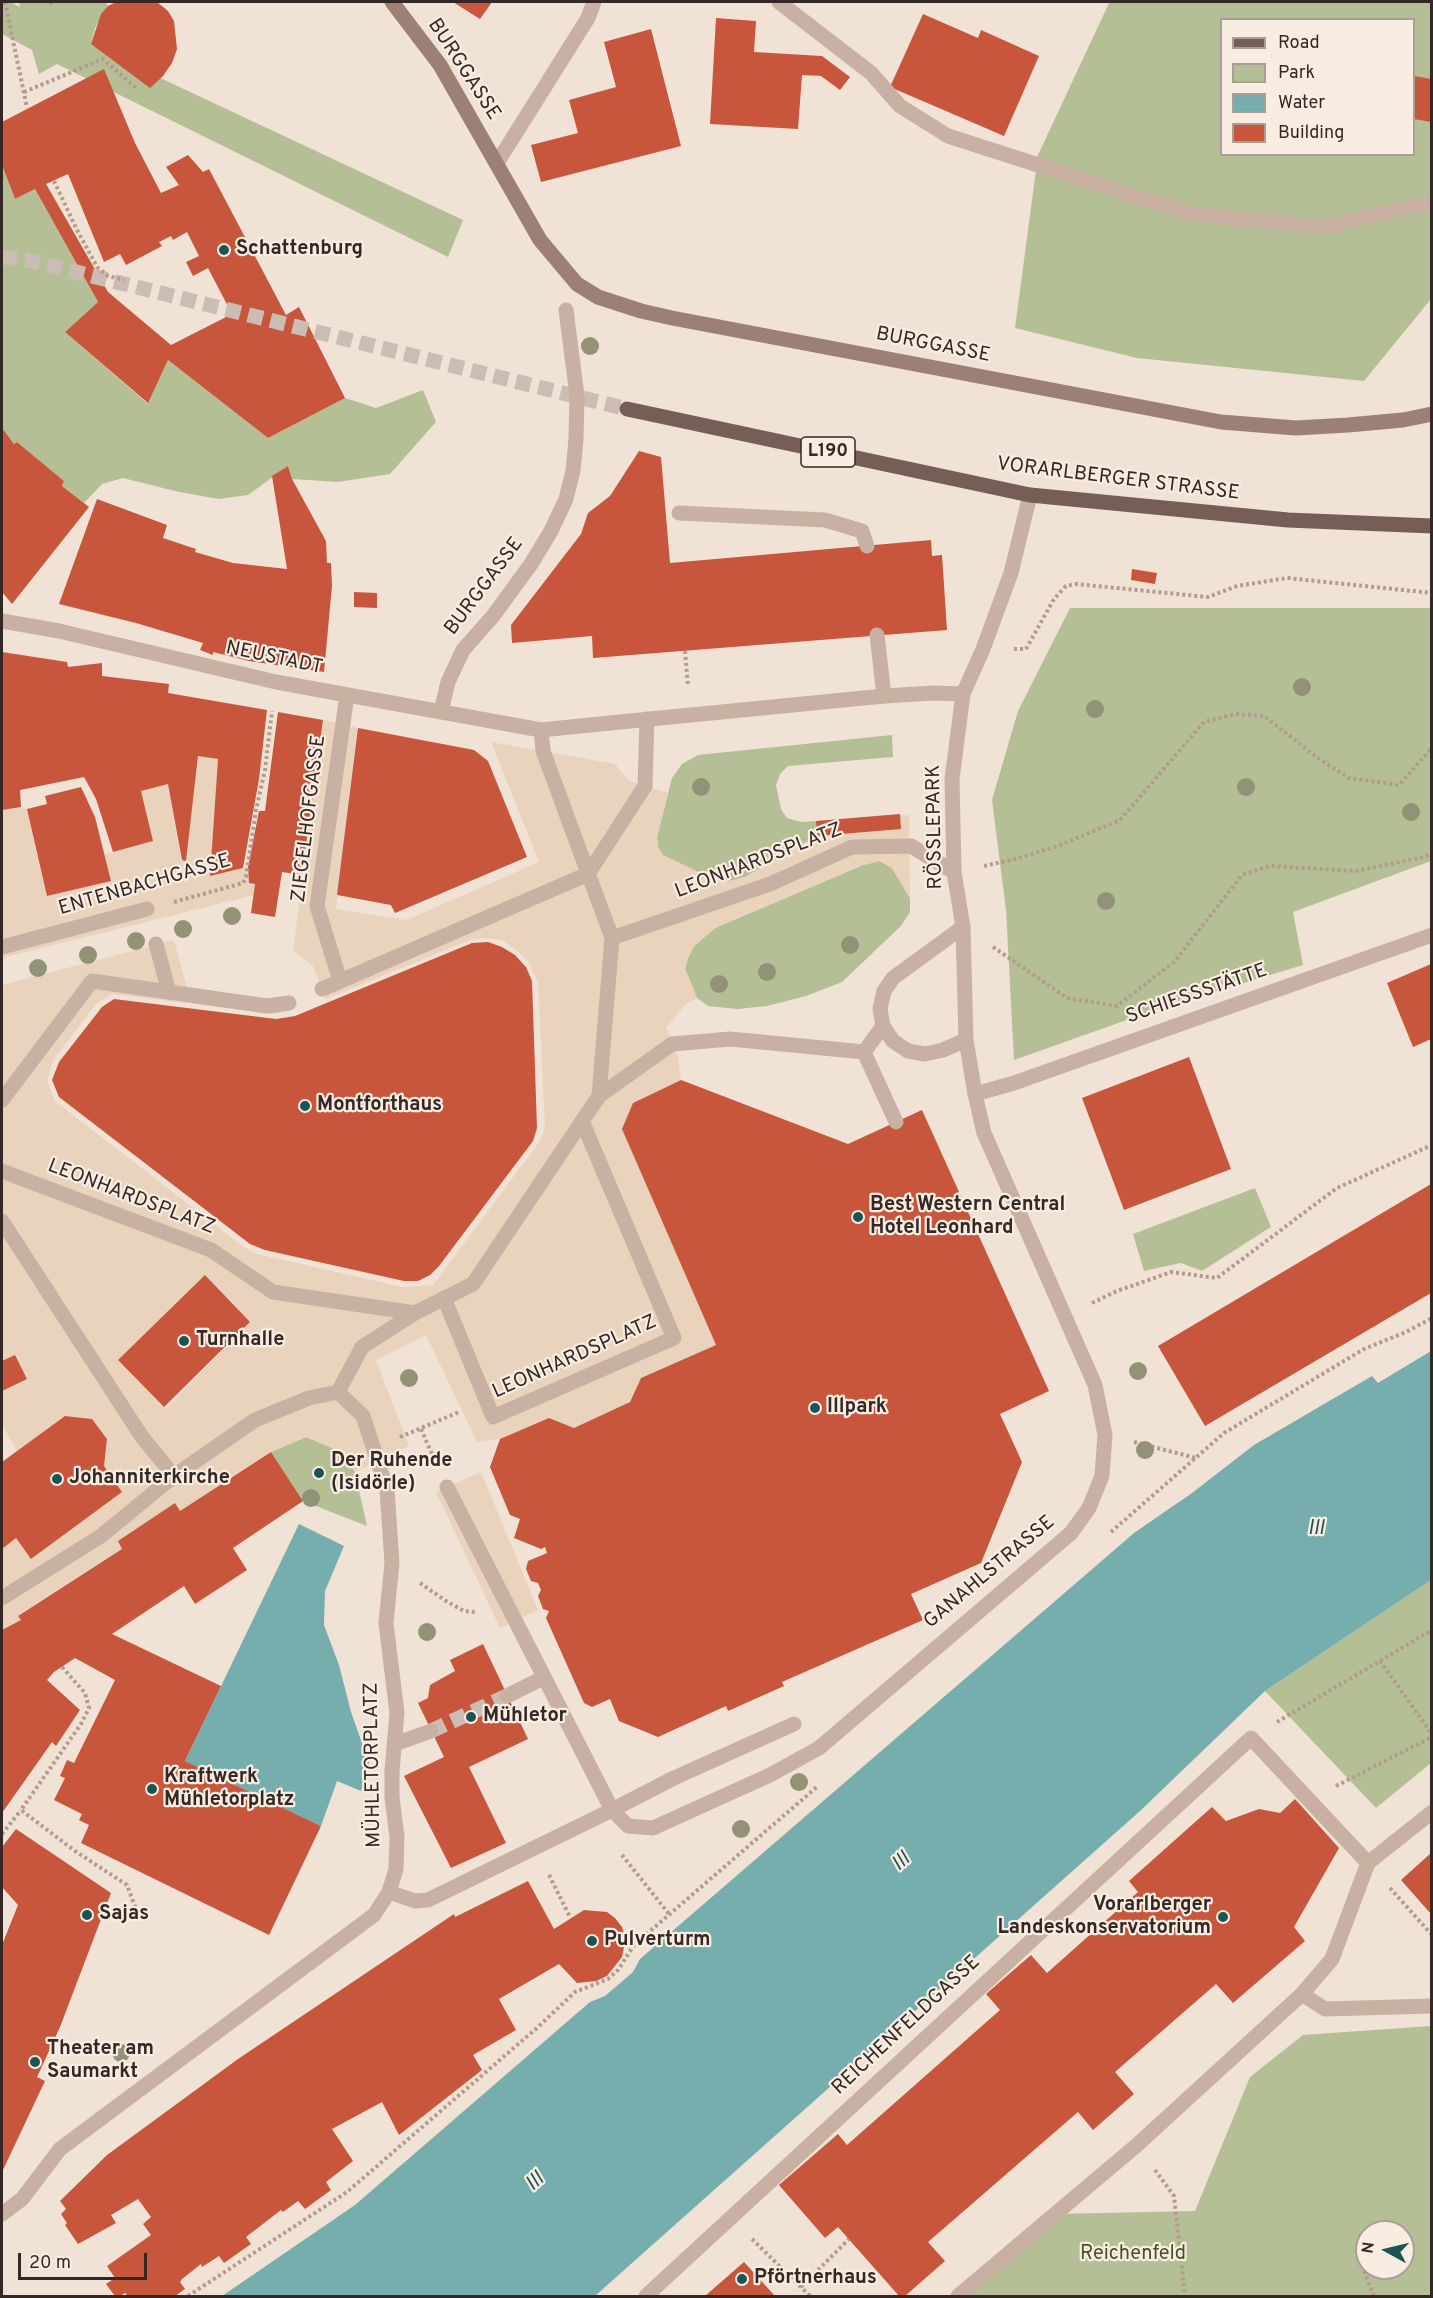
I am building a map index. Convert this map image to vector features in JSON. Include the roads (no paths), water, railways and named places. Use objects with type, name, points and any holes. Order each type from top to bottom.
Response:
[{"type":"main road","name":"BURGGASSE","points":[[392,2],[440,65],[540,240],[577,284],[598,297],[641,311],[1221,422],[1296,428],[1403,420],[1431,414]]},
{"type":"main road","name":"VORARLBERGER STRASSE","points":[[627,409],[1030,495],[1288,520],[1431,526]]},
{"type":"street","name":"BURGGASSE","points":[[497,164],[588,18],[594,2]]},
{"type":"street","points":[[778,2],[871,73],[900,106],[948,136],[1191,214],[1324,227],[1431,202]]},
{"type":"street","name":"BURGGASSE","points":[[441,712],[448,682],[463,650],[493,616],[531,564],[551,531],[566,499],[575,449],[578,396],[566,310]]},
{"type":"street","name":"RÖSSLEPARK","points":[[963,927],[954,872],[952,779],[963,694],[983,649],[1011,573],[1030,495]]},
{"type":"street","points":[[679,513],[825,520],[862,531],[867,546]]},
{"type":"street","name":"NEUSTADT","points":[[2,621],[58,631],[276,682],[541,730]]},
{"type":"street","points":[[877,635],[884,696]]},
{"type":"street","points":[[599,1096],[612,938],[543,751],[541,730],[884,696],[963,694]]},
{"type":"street","name":"ZIEGELHOFGASSE","points":[[340,981],[317,906],[347,695]]},
{"type":"street","points":[[321,989],[588,874],[645,786],[647,719]]},
{"type":"street","name":"LEONHARDSPLATZ","points":[[612,938],[770,884],[852,847],[911,846],[954,872]]},
{"type":"street","name":"ENTENBACHGASSE","points":[[2,947],[147,909]]},
{"type":"street","points":[[963,927],[893,978],[884,991],[880,1008],[883,1026],[892,1041],[908,1051],[925,1054],[943,1050],[966,1040]]},
{"type":"street","name":"GANAHLSTRASSE","points":[[612,1810],[628,1826],[653,1828],[770,1775],[819,1748],[1071,1533],[1089,1509],[1102,1476],[1105,1435],[1095,1386],[984,1133],[966,1040],[963,927]]},
{"type":"street","name":"SCHIESSSTÄTTE","points":[[975,1094],[1014,1083],[1431,935]]},
{"type":"street","points":[[156,944],[170,992]]},
{"type":"street","points":[[2,1100],[92,981],[267,1006],[289,1003]]},
{"type":"street","points":[[864,1052],[883,1026]]},
{"type":"street","points":[[2,1598],[101,1536],[174,1476],[255,1420],[309,1398],[338,1392],[362,1347],[415,1312],[473,1284],[599,1096],[672,1044],[730,1039],[864,1052]]},
{"type":"street","points":[[864,1052],[896,1122]]},
{"type":"street","name":"LEONHARDSPLATZ","points":[[444,1298],[493,1417],[674,1338],[582,1121]]},
{"type":"street","name":"LEONHARDSPLATZ","points":[[2,1171],[210,1250],[273,1292],[415,1312]]},
{"type":"street","points":[[2,1221],[142,1437],[174,1476]]},
{"type":"street","name":"MÜHLETORPLATZ","points":[[2,2214],[22,2199],[60,2149],[345,1938],[374,1915],[389,1892],[396,1869],[392,1771],[397,1713],[386,1623],[392,1563],[387,1490],[363,1416],[338,1392]]},
{"type":"street","points":[[447,1486],[612,1810]]},
{"type":"street","points":[[507,1696],[543,1678]]},
{"type":"street","points":[[389,1892],[415,1901],[428,1900],[674,1778],[794,1724]]},
{"type":"street","points":[[394,1744],[431,1731]]},
{"type":"street","name":"REICHENFELDGASSE","points":[[646,2296],[1251,1738],[1368,1863]]},
{"type":"street","points":[[958,2296],[1137,2145],[1302,1994],[1332,1959],[1368,1863],[1431,1812]]},
{"type":"street","points":[[1302,1994],[1325,2009],[1431,2006]]},
{"type":"water","name":"Ill","points":[[1431,1351],[1431,1580],[1265,1691],[1140,1811],[595,2296],[222,2296],[355,2205],[590,2002],[605,1996],[633,1972],[640,1959],[1134,1533],[1192,1493],[1254,1445],[1372,1376],[1378,1383]]},
{"type":"water","points":[[299,1524],[344,1546],[325,1591],[324,1625],[339,1665],[351,1712],[369,1763],[361,1791],[337,1781],[321,1826],[185,1761]]},
{"type":"tunnel","points":[[2,257],[32,261],[627,409]]},
{"type":"tunnel","points":[[431,1731],[507,1696]]},
{"type":"place","name":"Schattenburg","points":[[224,250]]},
{"type":"place","name":"Montforthaus","points":[[305,1106]]},
{"type":"place","name":"Best Western Central Hotel Leonhard","points":[[858,1217]]},
{"type":"place","name":"Turnhalle","points":[[184,1341]]},
{"type":"place","name":"Illpark","points":[[815,1408]]},
{"type":"place","name":"Der Ruhende (Isidörle)","points":[[319,1473]]},
{"type":"place","name":"Johanniterkirche","points":[[57,1479]]},
{"type":"place","name":"Mühletor","points":[[471,1717]]},
{"type":"place","name":"Kraftwerk Mühletorplatz","points":[[152,1789]]},
{"type":"place","name":"Sajas","points":[[87,1915]]},
{"type":"place","name":"Vorarlberger Landeskonservatorium","points":[[1223,1917]]},
{"type":"place","name":"Pulverturm","points":[[592,1941]]},
{"type":"place","name":"Theater am Saumarkt","points":[[35,2062]]},
{"type":"place","name":"Pförtnerhaus","points":[[742,2279]]},
{"type":"park label","name":"Reichenfeld","points":[[1133,2255]]}]
